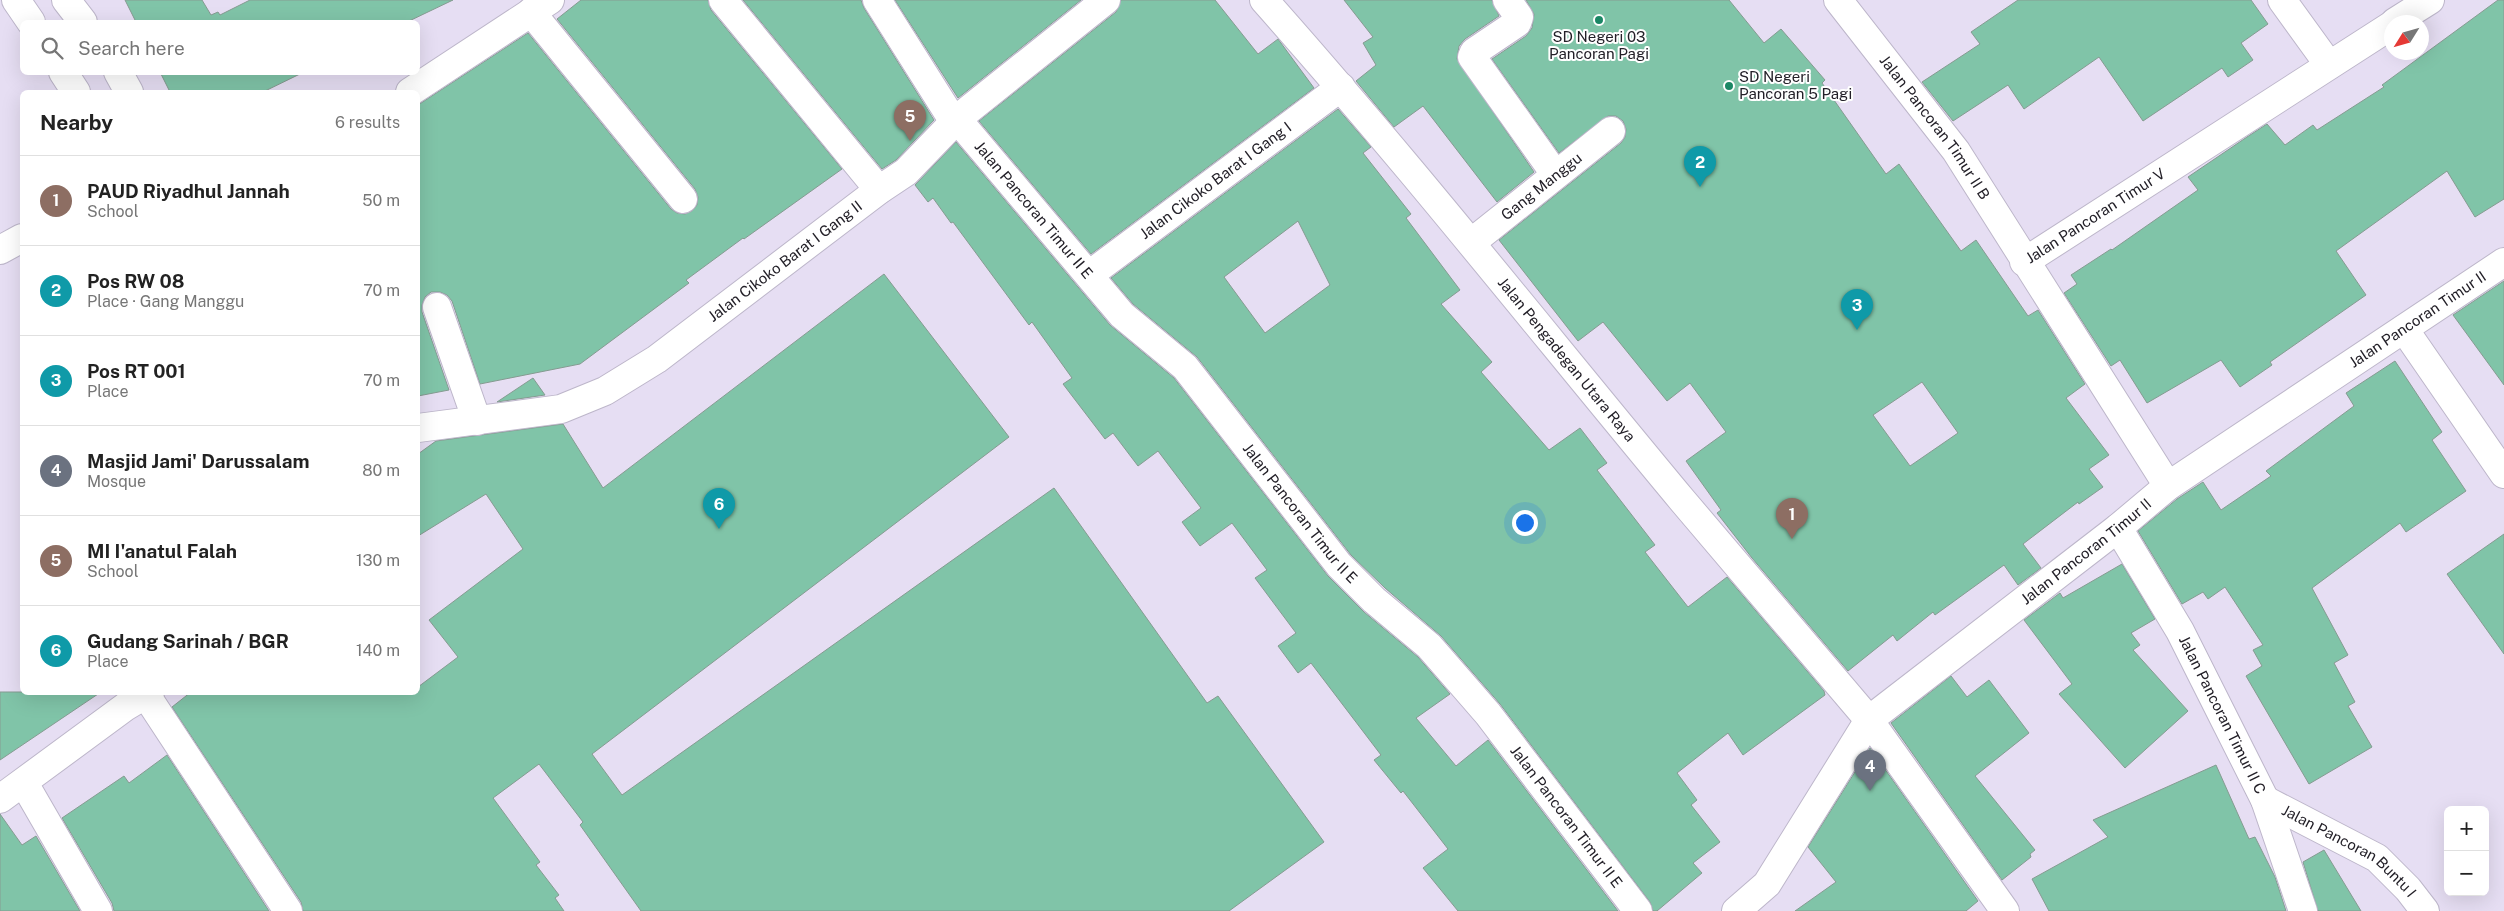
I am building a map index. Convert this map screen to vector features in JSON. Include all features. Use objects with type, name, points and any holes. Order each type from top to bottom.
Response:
[{"type":"street","points":[[16,0],[30,20]]},
{"type":"street","points":[[66,0],[81,20]]},
{"type":"street","points":[[723,0],[879,190]]},
{"type":"street","name":"Jalan Pancoran Timur II E","points":[[877,0],[955,121],[1122,315],[1185,367],[1339,565],[1374,600],[1430,646],[1494,722],[1638,911]]},
{"type":"street","name":"Jalan Cikoko Barat I Gang II","points":[[420,428],[561,409],[605,391],[656,359],[879,190],[906,172],[955,121],[1106,0]]},
{"type":"street","name":"Jalan Pengadegan Utara Raya","points":[[1264,0],[1341,87],[1472,242],[1682,500],[1869,720],[2005,911]]},
{"type":"street","points":[[1507,0],[1519,17],[1517,22],[1474,52],[1472,57],[1555,174]]},
{"type":"street","name":"Jalan Pancoran Timur II B","points":[[1838,0],[1956,151],[2024,262]]},
{"type":"street","points":[[2282,0],[2329,65]]},
{"type":"street","name":"Jalan Pancoran Timur V","points":[[2407,15],[2430,0]]},
{"type":"street","points":[[413,90],[541,6],[683,199]]},
{"type":"street","name":"Jalan Pancoran Timur V","points":[[2168,486],[2024,262],[2384,30]]},
{"type":"street","points":[[65,75],[75,90]]},
{"type":"street","points":[[120,75],[128,90]]},
{"type":"street","points":[[395,90],[432,76]]},
{"type":"street","name":"Jalan Cikoko Barat I Gang I","points":[[1089,275],[1341,87]]},
{"type":"street","name":"Gang Manggu","points":[[1472,242],[1611,131]]},
{"type":"street","points":[[0,250],[20,239]]},
{"type":"street","name":"Jalan Pancoran Timur II","points":[[1736,911],[1768,884],[1869,720],[2118,528],[2168,486],[2504,262]]},
{"type":"street","points":[[437,307],[478,421]]},
{"type":"street","points":[[2404,328],[2504,474]]},
{"type":"street","name":"Jalan Pancoran Timur II C","points":[[2118,528],[2180,631],[2265,800],[2303,911]]},
{"type":"street","points":[[0,800],[134,697],[288,911]]},
{"type":"street","points":[[24,783],[98,911]]},
{"type":"street","name":"Jalan Pancoran Buntu I","points":[[2265,800],[2377,858],[2408,889],[2425,911]]},
{"type":"building","points":[[125,0],[202,0],[211,15],[218,12],[220,15],[250,0],[453,0],[411,20],[135,20]]},
{"type":"building","points":[[581,0],[708,0],[711,10],[842,169],[686,280],[689,283],[580,364],[480,384],[452,301],[447,295],[440,292],[431,292],[425,297],[422,312],[449,390],[420,396],[420,104],[528,33],[671,209],[677,213],[685,214],[692,211],[697,205],[698,197],[695,189],[557,19]]},
{"type":"building","points":[[743,0],[861,0],[864,8],[934,120],[896,160],[882,169]]},
{"type":"building","points":[[895,0],[1081,0],[958,98]]},
{"type":"building","points":[[1121,0],[1215,0],[1258,54],[1278,39],[1314,88],[1091,254],[979,121],[1116,12]]},
{"type":"building","points":[[1344,0],[1492,0],[1499,16],[1465,39],[1459,46],[1457,59],[1534,172],[1497,202],[1423,106],[1394,127],[1356,81],[1376,65],[1363,43],[1373,37]]},
{"type":"building","points":[[1526,0],[1729,0],[1764,43],[1781,29],[1825,80],[1822,83],[1886,174],[1899,164],[1961,251],[1976,240],[2028,316],[2038,310],[2085,384],[2066,398],[2109,455],[2089,469],[2103,487],[2079,504],[2078,502],[2023,544],[2041,568],[2018,585],[2004,565],[1935,615],[1933,612],[1897,641],[1893,635],[1848,671],[1752,558],[1717,513],[1721,510],[1686,461],[1726,432],[1690,383],[1667,401],[1603,322],[1578,341],[1499,240],[1621,143],[1625,137],[1626,129],[1623,121],[1616,116],[1608,116],[1559,153],[1492,59],[1526,36],[1532,28],[1534,14]],"holes":[[[1922,382],[1958,433],[1910,466],[1873,415]]]},
{"type":"building","points":[[2018,0],[2251,0],[2268,24],[2241,43],[2253,60],[2228,77],[2222,68],[2143,121],[2099,57],[2024,109],[2008,85],[1953,121],[1922,82],[1980,44],[1971,32]]},
{"type":"building","points":[[2498,0],[2504,0],[2504,199],[2475,217],[2447,171],[2336,251],[2366,295],[2270,362],[2272,365],[2240,387],[2221,360],[2147,403],[2120,360],[2111,366],[2064,293],[2077,284],[2071,275],[2112,250],[2198,190],[2188,177],[2267,124],[2285,145],[2313,125],[2317,130],[2384,87],[2382,85],[2416,60],[2429,60],[2429,51]]},
{"type":"building","points":[[162,75],[298,75],[267,90],[169,90]]},
{"type":"building","points":[[1338,109],[1371,147],[1363,153],[1411,214],[1406,218],[1460,290],[1441,304],[1492,362],[1481,372],[1549,450],[1580,428],[1607,463],[1597,470],[1655,545],[1645,552],[1688,607],[1727,577],[1824,691],[1825,695],[1743,755],[1728,733],[1677,773],[1697,800],[1691,805],[1720,842],[1693,863],[1702,873],[1657,911],[1653,911],[1650,902],[1500,704],[1441,636],[1385,588],[1351,555],[1197,357],[1133,304],[1111,278]],"holes":[[[1298,221],[1330,285],[1265,333],[1224,277]]]},
{"type":"building","points":[[956,142],[1110,325],[1174,378],[1328,576],[1364,612],[1418,657],[1450,694],[1416,718],[1456,766],[1488,740],[1618,911],[1458,911],[1423,868],[1448,849],[1403,791],[1401,793],[1374,760],[1381,755],[1311,663],[1298,673],[1278,646],[1296,633],[1255,578],[1267,570],[1232,523],[1200,546],[1182,522],[1201,508],[1158,451],[1138,466],[1113,433],[1105,439],[1063,384],[1072,378],[1032,322],[1029,325],[933,198],[928,202],[915,185]]},
{"type":"building","points":[[884,274],[1009,437],[592,754],[622,795],[1054,488],[1207,703],[1218,696],[1324,842],[1229,911],[641,911],[580,825],[583,822],[539,764],[493,798],[540,862],[536,865],[559,895],[555,898],[564,911],[303,911],[301,902],[172,707],[187,695],[420,695],[420,686],[458,657],[429,620],[523,549],[486,494],[420,535],[420,453],[436,441],[563,424],[603,488]]},
{"type":"building","points":[[2504,281],[2504,385],[2453,315]]},
{"type":"building","points":[[2395,361],[2442,432],[2432,440],[2466,491],[2406,532],[2400,523],[2312,588],[2348,655],[2334,663],[2355,702],[2348,706],[2372,747],[2309,784],[2246,676],[2262,666],[2253,650],[2263,645],[2225,587],[2208,599],[2203,592],[2182,604],[2138,531],[2177,499],[2203,482],[2221,510],[2271,476],[2266,471],[2354,406],[2346,393]]},
{"type":"building","points":[[533,378],[545,395],[497,402]]},
{"type":"building","points":[[2504,534],[2504,654],[2447,574]]},
{"type":"building","points":[[2122,564],[2155,619],[2131,633],[2140,645],[2133,650],[2188,711],[2125,768],[2059,694],[2072,684],[2024,620],[2060,593],[2063,598]]},
{"type":"building","points":[[1951,676],[1967,697],[1989,680],[2029,733],[1975,776],[2035,850],[2030,854],[2031,857],[2002,880],[1891,723]]},
{"type":"building","points":[[0,692],[20,692],[20,695],[97,695],[0,760]]},
{"type":"building","points":[[1870,748],[1978,901],[1966,911],[1795,911],[1836,882],[1808,847]]},
{"type":"building","points":[[167,755],[269,911],[114,911],[112,903],[62,818],[124,776],[129,783]]},
{"type":"building","points":[[2216,765],[2249,839],[2255,837],[2275,877],[2286,911],[2049,911],[2032,879],[2108,837],[2093,820]]},
{"type":"building","points":[[0,814],[22,845],[36,836],[80,911],[0,911]]},
{"type":"building","points":[[2324,850],[2361,911],[2318,911],[2303,862]]},
{"type":"place","name":"SD Negeri 03 Pancoran Pagi","points":[[1599,20]]},
{"type":"place","name":"SD Negeri Pancoran 5 Pagi","points":[[1729,86]]},
{"type":"place","name":"MI I'anatul Falah","points":[[910,141]]},
{"type":"place","name":"Pos RW 08","points":[[1700,187]]},
{"type":"place","name":"Pos RT 001","points":[[1857,330]]},
{"type":"place","name":"Gudang Sarinah / BGR","points":[[719,529]]},
{"type":"place","name":"PAUD Riyadhul Jannah","points":[[1792,539]]},
{"type":"place","name":"Masjid Jami' Darussalam","points":[[1870,791]]}]
